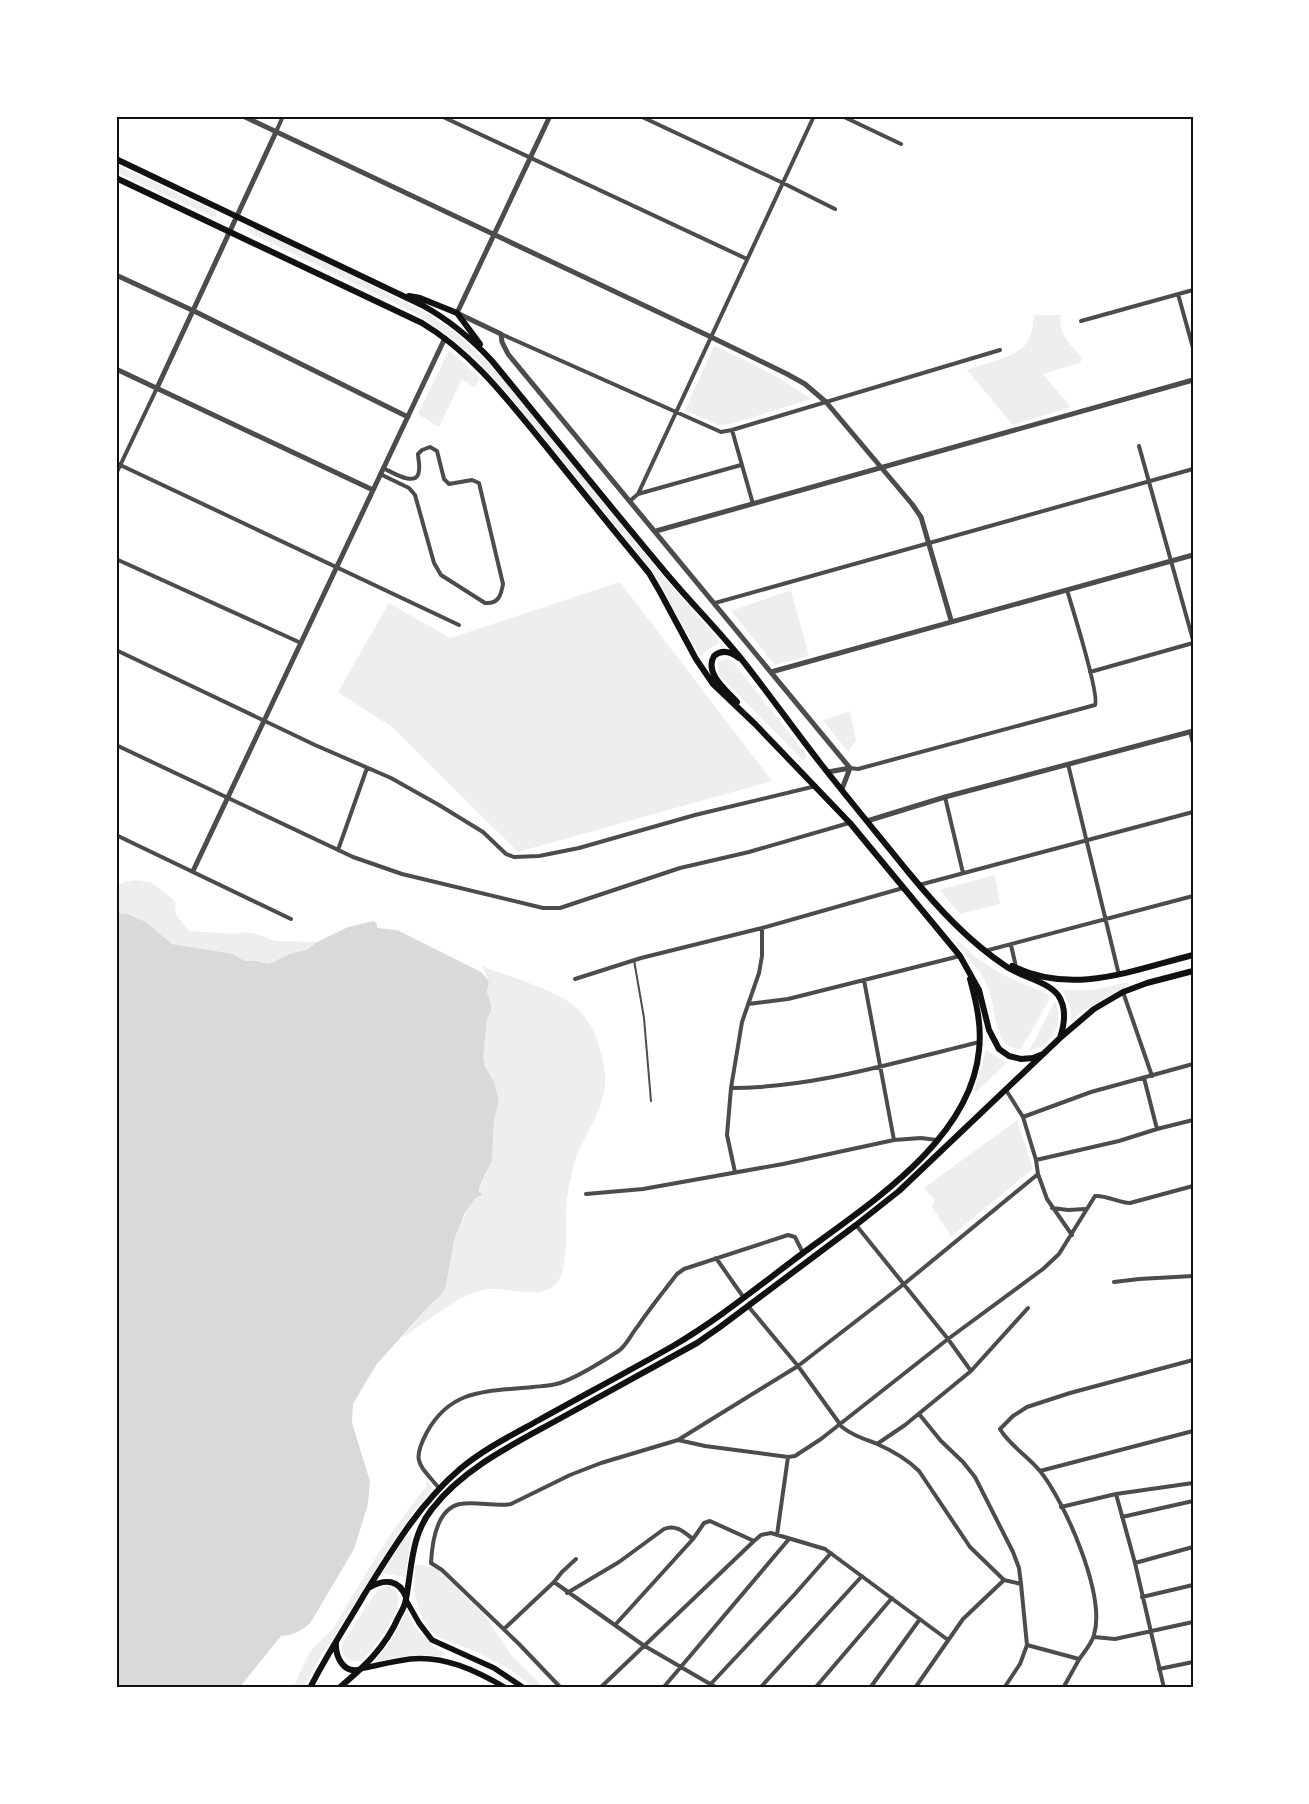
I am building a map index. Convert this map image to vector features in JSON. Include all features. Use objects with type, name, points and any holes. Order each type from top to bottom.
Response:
[{"type":"main road","points":[[116,158],[433,311],[456,326],[492,360]]},
{"type":"main road","points":[[116,178],[422,323],[445,338],[506,397],[648,573],[706,675],[719,691],[756,724]]},
{"type":"main road","points":[[402,296],[420,298],[457,313],[492,360],[660,566],[746,664],[828,772],[919,885],[953,923],[985,951],[1014,972],[1046,984],[1056,992],[1061,1000],[1065,1014],[1060,1038]]},
{"type":"main road","points":[[746,664],[734,655],[725,652],[716,655],[711,664],[718,681],[756,724],[850,822],[960,956],[979,990],[989,1030],[998,1049],[1009,1056],[1021,1059],[1033,1058],[1043,1054]]},
{"type":"main road","points":[[985,951],[1016,968],[1068,980],[1094,980],[1193,955]]},
{"type":"main road","points":[[310,1688],[336,1642],[411,1522],[439,1488],[476,1457],[684,1340],[744,1298],[884,1192],[923,1156],[937,1140],[960,1107],[978,1061],[980,1042],[976,1005],[966,966]]},
{"type":"main road","points":[[339,1688],[363,1668],[388,1638],[406,1599],[414,1544],[421,1524],[432,1508],[464,1478],[505,1450],[697,1343],[748,1306],[856,1225],[905,1185],[1060,1038],[1094,1009],[1122,992],[1147,983],[1193,971]]},
{"type":"main road","points":[[369,1588],[381,1582],[392,1582],[401,1588],[424,1632],[437,1643],[494,1668],[524,1688]]},
{"type":"main road","points":[[336,1642],[336,1654],[343,1665],[352,1670],[411,1659],[438,1660],[476,1671],[506,1688]]},
{"type":"street","points":[[243,116],[712,337],[805,384],[826,402],[917,511],[930,542],[951,620]]},
{"type":"street","points":[[116,474],[118,464],[194,311],[284,116]]},
{"type":"street","points":[[441,116],[748,259]]},
{"type":"street","points":[[550,116],[457,313],[721,432],[1000,350]]},
{"type":"street","points":[[640,116],[835,209]]},
{"type":"street","points":[[631,500],[638,494],[814,116]]},
{"type":"street","points":[[842,116],[901,144]]},
{"type":"street","points":[[116,275],[194,311],[408,417]]},
{"type":"street","points":[[1081,321],[1193,290]]},
{"type":"street","points":[[1178,294],[1193,348]]},
{"type":"street","points":[[501,334],[502,342],[508,354],[631,500],[850,768]]},
{"type":"street","points":[[193,871],[445,338]]},
{"type":"street","points":[[116,369],[373,490]]},
{"type":"street","points":[[656,531],[1193,380]]},
{"type":"street","points":[[732,430],[753,504]]},
{"type":"street","points":[[1139,446],[1193,640]]},
{"type":"street","points":[[380,474],[408,488],[415,495],[438,572],[485,603],[497,601],[502,594],[503,584],[479,483],[472,480],[449,484],[444,479],[436,451],[430,447],[418,454],[419,471],[413,479],[406,479],[383,468]]},
{"type":"street","points":[[118,464],[459,625]]},
{"type":"street","points":[[638,494],[741,465]]},
{"type":"street","points":[[715,603],[1193,469]]},
{"type":"street","points":[[771,672],[951,620],[1193,555]]},
{"type":"street","points":[[116,559],[301,643]]},
{"type":"street","points":[[828,772],[850,768],[858,769],[1091,707],[1096,704],[1097,701],[1090,672],[1067,590]]},
{"type":"street","points":[[1090,672],[1193,643]]},
{"type":"street","points":[[116,650],[316,745],[391,778],[483,832],[506,854],[514,857],[540,856],[579,848],[695,814],[816,786]]},
{"type":"street","points":[[867,821],[945,797],[1191,731],[1193,744]]},
{"type":"street","points":[[116,745],[353,858],[402,874],[553,909],[680,868],[749,852],[850,822]]},
{"type":"street","points":[[1068,764],[1119,975]]},
{"type":"street","points":[[338,850],[367,768]]},
{"type":"street","points":[[842,789],[850,768]]},
{"type":"street","points":[[945,797],[962,873]]},
{"type":"street","points":[[919,885],[1193,812]]},
{"type":"street","points":[[116,836],[292,918]]},
{"type":"street","points":[[575,979],[634,960],[762,928],[904,888]]},
{"type":"street","points":[[985,951],[1193,896]]},
{"type":"street","points":[[735,1172],[727,1135],[731,1088],[739,1035],[759,972],[762,956],[762,928]]},
{"type":"street","points":[[1010,945],[1016,968]]},
{"type":"street","points":[[748,1004],[788,999],[960,956]]},
{"type":"street","points":[[864,980],[894,1140]]},
{"type":"street","points":[[1122,992],[1152,1076]]},
{"type":"street","points":[[731,1088],[772,1086],[818,1080],[980,1042]]},
{"type":"street","points":[[1024,1117],[1091,1092],[1193,1064]]},
{"type":"street","points":[[1144,1078],[1157,1129]]},
{"type":"street","points":[[1006,1090],[1024,1117],[1038,1174],[1052,1208],[1072,1235]]},
{"type":"street","points":[[1036,1160],[1125,1139],[1193,1120]]},
{"type":"street","points":[[586,1194],[643,1189],[792,1162],[894,1140],[921,1138],[937,1140]]},
{"type":"street","points":[[561,1688],[504,1629],[442,1570],[431,1563],[436,1530],[448,1511],[460,1504],[511,1504],[551,1483],[578,1472],[678,1440],[798,1366],[904,1284],[1038,1174]]},
{"type":"street","points":[[678,1440],[705,1446],[788,1457],[799,1454],[1042,1269],[1058,1254],[1072,1235],[1085,1209],[1095,1196],[1130,1203],[1193,1186]]},
{"type":"street","points":[[1052,1208],[1068,1210],[1085,1209]]},
{"type":"street","points":[[856,1225],[948,1339],[971,1371]]},
{"type":"street","points":[[439,1488],[419,1460],[419,1447],[440,1414],[455,1403],[479,1392],[559,1383],[621,1350],[677,1274],[684,1269],[791,1235],[795,1237],[803,1253]]},
{"type":"street","points":[[716,1258],[744,1298]]},
{"type":"street","points":[[1114,1282],[1193,1276]]},
{"type":"street","points":[[748,1306],[798,1366],[840,1424],[850,1433],[904,1458],[919,1471],[966,1543],[1004,1580],[1021,1584]]},
{"type":"street","points":[[877,1444],[920,1414],[971,1371],[1028,1308]]},
{"type":"street","points":[[1063,1688],[1094,1637],[1096,1627],[1093,1590],[1078,1542],[1061,1507],[1040,1471],[1000,1429],[1002,1425],[1027,1406],[1079,1390],[1193,1360]]},
{"type":"street","points":[[920,1414],[941,1441],[963,1462],[975,1477],[1013,1552],[1019,1568],[1027,1646],[1020,1664],[1004,1688]]},
{"type":"street","points":[[1040,1471],[1193,1431]]},
{"type":"street","points":[[777,1535],[788,1457]]},
{"type":"street","points":[[1061,1507],[1116,1494],[1193,1483]]},
{"type":"street","points":[[1116,1494],[1135,1563],[1164,1688]]},
{"type":"street","points":[[1122,1517],[1193,1501]]},
{"type":"street","points":[[615,1625],[693,1539],[704,1523],[710,1521],[716,1523],[754,1541]]},
{"type":"street","points":[[567,1592],[619,1562],[664,1529],[676,1527],[693,1539]]},
{"type":"street","points":[[600,1688],[643,1645],[763,1534],[771,1533],[816,1546],[831,1553],[948,1640]]},
{"type":"street","points":[[663,1688],[789,1539]]},
{"type":"street","points":[[1135,1563],[1193,1547]]},
{"type":"street","points":[[706,1688],[831,1553]]},
{"type":"street","points":[[504,1629],[576,1559]]},
{"type":"street","points":[[760,1688],[862,1576]]},
{"type":"street","points":[[915,1688],[967,1614],[1004,1580]]},
{"type":"street","points":[[554,1582],[643,1645],[717,1688]]},
{"type":"street","points":[[1142,1597],[1193,1585]]},
{"type":"street","points":[[815,1688],[892,1598]]},
{"type":"street","points":[[870,1688],[920,1618]]},
{"type":"street","points":[[1094,1637],[1116,1639],[1193,1622]]},
{"type":"street","points":[[1027,1646],[1079,1659]]},
{"type":"street","points":[[1159,1669],[1193,1662]]},
{"type":"lane","points":[[634,960],[644,1018],[651,1101]]},
{"type":"shaded area","points":[[116,164],[216,212],[216,218],[116,172]]},
{"type":"shaded area","points":[[254,226],[428,314],[454,331],[512,389],[663,576],[720,642],[700,657],[654,573],[507,393],[478,361],[423,318],[250,233]]},
{"type":"shaded area","points":[[1034,315],[1061,315],[1060,322],[1063,334],[1083,359],[1079,363],[1043,374],[1071,407],[1013,425],[967,370],[1013,354],[1019,350],[1025,345],[1032,331]]},
{"type":"shaded area","points":[[714,346],[764,370],[811,399],[731,424],[718,425],[685,410]]},
{"type":"shaded area","points":[[449,350],[480,378],[475,388],[462,379],[439,427],[418,414]]},
{"type":"shaded area","points":[[620,582],[772,781],[518,852],[392,727],[338,692],[389,603],[450,638]]},
{"type":"shaded area","points":[[791,590],[809,656],[775,665],[731,611]]},
{"type":"shaded area","points":[[728,659],[733,662],[807,756],[803,760],[721,677],[718,666],[722,660]]},
{"type":"shaded area","points":[[850,711],[856,740],[848,752],[823,720]]},
{"type":"shaded area","points":[[995,875],[1000,904],[960,914],[939,890]]},
{"type":"shaded area","points":[[136,880],[152,883],[175,901],[176,915],[189,931],[235,934],[245,932],[257,934],[275,941],[317,942],[301,952],[292,953],[269,964],[244,961],[234,954],[172,944],[146,922],[128,914],[116,913],[116,884]]},
{"type":"shaded area","points":[[116,913],[128,914],[146,922],[172,944],[234,954],[244,961],[269,964],[292,953],[306,950],[317,942],[348,927],[374,921],[377,924],[377,928],[397,930],[481,972],[489,981],[487,992],[491,1011],[487,1019],[483,1058],[485,1066],[494,1082],[499,1100],[494,1120],[492,1160],[480,1186],[479,1191],[482,1195],[475,1198],[465,1213],[454,1240],[446,1286],[442,1294],[376,1365],[353,1404],[352,1423],[370,1481],[368,1504],[354,1549],[311,1622],[297,1632],[281,1636],[239,1688],[116,1688]]},
{"type":"shaded area","points":[[958,941],[977,958],[1003,975],[1048,994],[1049,1000],[1021,1049],[1011,1047],[1004,1042],[996,1024],[986,983],[976,967],[955,943]]},
{"type":"shaded area","points":[[482,966],[554,994],[573,1005],[582,1014],[593,1031],[602,1055],[605,1079],[603,1097],[573,1167],[567,1203],[564,1267],[555,1285],[548,1290],[540,1292],[491,1289],[472,1293],[440,1311],[401,1339],[428,1307],[442,1294],[446,1286],[454,1240],[471,1202],[475,1197],[480,1197],[480,1188],[492,1160],[494,1120],[499,1100],[494,1082],[485,1066],[483,1058],[487,1019],[491,1011],[491,1005],[487,992],[489,981]]},
{"type":"shaded area","points":[[1128,982],[1129,985],[1086,1009],[1071,1021],[1071,1008],[1062,990],[1093,990]]},
{"type":"shaded area","points":[[1055,1001],[1058,1017],[1055,1032],[1045,1044],[1029,1051]]},
{"type":"shaded area","points":[[986,1050],[1007,1063],[976,1092],[974,1091]]},
{"type":"shaded area","points":[[1017,1120],[1033,1169],[951,1236],[932,1207],[935,1200],[924,1188]]},
{"type":"shaded area","points":[[427,1479],[432,1488],[429,1493],[395,1539],[303,1688],[293,1688],[311,1651],[333,1628],[389,1536],[426,1487]]},
{"type":"shaded area","points":[[412,1535],[405,1577],[382,1573],[405,1537]]},
{"type":"shaded area","points":[[415,1565],[437,1569],[484,1614],[511,1655],[544,1688],[534,1688],[511,1670],[474,1651],[436,1636],[426,1625],[419,1610],[414,1592]]},
{"type":"shaded area","points":[[386,1586],[395,1590],[399,1599],[397,1609],[391,1621],[384,1634],[362,1661],[348,1660],[342,1652],[343,1642],[378,1589]]},
{"type":"shaded area","points":[[407,1610],[423,1636],[447,1654],[441,1657],[409,1656],[378,1662],[376,1659],[392,1639]]}]
